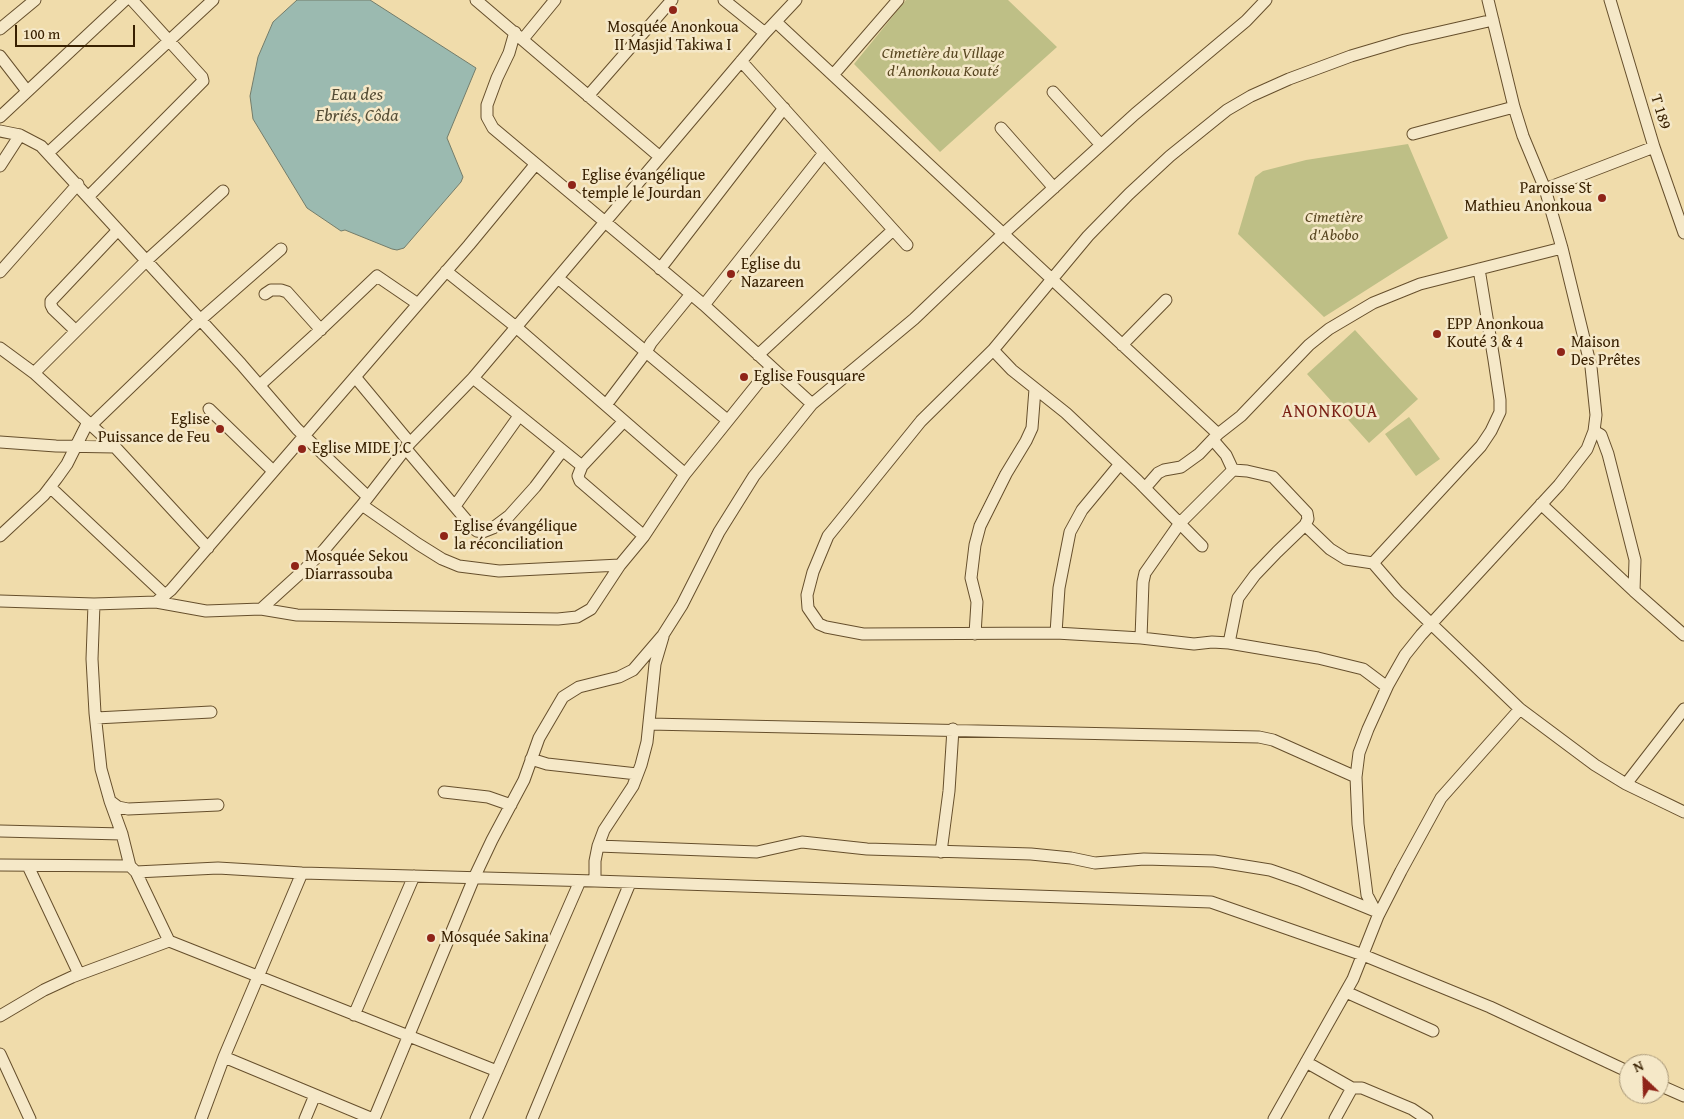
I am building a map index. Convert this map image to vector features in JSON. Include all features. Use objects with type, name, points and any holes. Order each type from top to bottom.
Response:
[{"type":"street","points":[[0,29],[36,0]]},
{"type":"street","points":[[0,117],[126,0]]},
{"type":"street","points":[[89,196],[204,81],[132,0]]},
{"type":"street","points":[[48,153],[213,0]]},
{"type":"street","points":[[476,0],[660,157]]},
{"type":"street","points":[[555,0],[519,35],[509,54],[487,105],[487,117],[493,128],[704,305],[812,404]]},
{"type":"street","points":[[588,96],[672,0]]},
{"type":"street","points":[[724,0],[765,33]]},
{"type":"street","points":[[260,609],[324,550],[408,446],[473,378],[741,61],[796,0]]},
{"type":"street","points":[[833,75],[898,0]]},
{"type":"street","points":[[224,1057],[373,1119],[474,878],[524,780],[539,738],[563,698],[579,688],[619,677],[633,670],[664,635],[682,605],[719,532],[754,476],[812,404],[914,319],[1003,234],[1101,145],[1246,21],[1266,0]]},
{"type":"street","points":[[1377,914],[1367,895],[1358,824],[1356,777],[1359,753],[1387,687],[1405,655],[1431,623],[1541,504],[1587,449],[1594,431],[1596,415],[1591,367],[1562,248],[1545,189],[1522,136],[1488,0]]},
{"type":"street","name":"T 189","points":[[1610,0],[1654,147],[1684,232]]},
{"type":"street","points":[[1387,687],[1363,670],[1318,658],[1229,643],[1194,644],[1141,638],[1056,633],[863,634],[833,629],[819,624],[808,608],[807,595],[813,572],[828,536],[921,421],[993,350],[1088,236],[1147,176],[1170,156],[1227,110],[1251,96],[1289,79],[1351,56],[1405,40],[1493,20]]},
{"type":"street","points":[[776,22],[1122,345],[1215,437],[1234,470]]},
{"type":"street","points":[[0,56],[27,91]]},
{"type":"street","points":[[741,61],[907,245]]},
{"type":"street","points":[[1053,92],[1101,145]]},
{"type":"street","points":[[1413,134],[1514,107]]},
{"type":"street","points":[[660,269],[784,108]]},
{"type":"street","points":[[1001,128],[1054,188]]},
{"type":"street","points":[[0,131],[20,136],[41,146],[89,196],[365,501],[418,544],[442,559],[459,566],[499,571],[620,565]]},
{"type":"street","points":[[0,166],[20,136]]},
{"type":"street","points":[[1545,189],[1654,147]]},
{"type":"street","points":[[704,305],[824,153]]},
{"type":"street","points":[[160,598],[171,590],[304,435],[356,378],[535,165]]},
{"type":"street","points":[[0,272],[78,184]]},
{"type":"street","points":[[34,373],[146,261],[223,191]]},
{"type":"street","points":[[76,331],[53,309],[52,301],[118,230]]},
{"type":"street","points":[[758,355],[893,230]]},
{"type":"street","points":[[1145,488],[1158,473],[1181,467],[1188,463],[1240,416],[1310,345],[1329,329],[1372,302],[1420,284],[1562,248]]},
{"type":"street","points":[[0,536],[44,495],[67,464],[74,446],[89,424],[200,320],[281,249]]},
{"type":"street","points":[[1373,563],[1481,446],[1500,412],[1494,360],[1479,269]]},
{"type":"street","points":[[446,271],[516,327],[685,474]]},
{"type":"street","points":[[260,385],[377,276],[418,304]]},
{"type":"street","points":[[558,278],[727,420]]},
{"type":"street","points":[[265,294],[271,290],[287,292],[321,330]]},
{"type":"street","points":[[606,405],[648,347],[691,294]]},
{"type":"street","points":[[1122,345],[1166,300]]},
{"type":"street","points":[[0,348],[34,373],[115,447],[208,548]]},
{"type":"street","points":[[993,350],[1012,370],[1055,403],[1145,488],[1202,546]]},
{"type":"street","points":[[0,600],[94,604],[160,598],[206,611],[260,609],[297,615],[558,619],[577,616],[591,609],[620,565],[644,536],[685,474],[771,366]]},
{"type":"street","points":[[356,378],[455,506],[477,531],[483,532],[493,528],[508,516],[536,487],[562,450]]},
{"type":"street","points":[[473,378],[582,466]]},
{"type":"street","points":[[975,634],[977,602],[971,578],[980,526],[1032,428],[1035,389]]},
{"type":"street","points":[[209,409],[273,471]]},
{"type":"street","points":[[455,506],[520,416]]},
{"type":"street","points":[[624,420],[582,466],[578,476],[580,481],[644,536]]},
{"type":"street","points":[[1594,431],[1601,436],[1608,454],[1635,560],[1634,592]]},
{"type":"street","points":[[0,442],[115,447]]},
{"type":"street","points":[[1056,633],[1059,588],[1070,532],[1082,510],[1120,464]]},
{"type":"street","points":[[1141,638],[1143,582],[1146,573],[1180,523],[1234,470],[1273,477],[1307,514],[1308,518],[1305,525],[1276,552],[1238,598],[1229,643]]},
{"type":"street","points":[[50,487],[160,598]]},
{"type":"street","points":[[1541,504],[1634,592],[1684,635]]},
{"type":"street","points":[[1305,525],[1330,549],[1346,559],[1373,563],[1398,592],[1520,709],[1595,765],[1626,784],[1684,812]]},
{"type":"street","points":[[94,604],[92,659],[100,769],[133,869],[169,941]]},
{"type":"street","points":[[595,881],[595,860],[598,846],[604,830],[633,786],[647,742],[655,664],[664,635]]},
{"type":"street","points":[[1274,1119],[1346,992],[1363,955],[1377,914],[1441,798],[1520,709]]},
{"type":"street","points":[[1626,784],[1684,709]]},
{"type":"street","points":[[96,718],[211,712]]},
{"type":"street","points":[[649,724],[1259,737],[1273,740],[1356,777]]},
{"type":"street","points":[[942,852],[949,791],[953,729]]},
{"type":"street","points":[[531,759],[547,764],[637,774]]},
{"type":"street","points":[[444,792],[488,797],[511,804]]},
{"type":"street","points":[[110,801],[128,809],[218,805]]},
{"type":"street","points":[[0,831],[122,834]]},
{"type":"street","points":[[598,846],[756,852],[802,842],[867,849],[1031,854],[1071,858],[1095,863],[1144,859],[1214,862],[1270,870],[1299,880],[1377,914]]},
{"type":"street","points":[[0,865],[133,869],[218,868],[302,873],[1211,902],[1363,955],[1490,1007],[1619,1067]]},
{"type":"street","points":[[28,866],[79,974]]},
{"type":"street","points":[[201,1119],[224,1057],[302,873]]},
{"type":"street","points":[[354,1015],[414,876]]},
{"type":"street","points":[[476,1119],[580,882]]},
{"type":"street","points":[[532,1119],[630,883]]},
{"type":"street","points":[[0,1016],[44,990],[79,974],[169,941],[497,1071]]},
{"type":"street","points":[[1346,992],[1433,1031]]},
{"type":"street","points":[[0,1054],[30,1119]]},
{"type":"street","points":[[1306,1062],[1352,1088],[1362,1088],[1412,1109],[1426,1119]]},
{"type":"street","points":[[1335,1119],[1352,1088]]},
{"type":"street","points":[[1669,1089],[1684,1096]]},
{"type":"street","points":[[305,1119],[315,1095]]},
{"type":"green space","name":"Cimetière du Village d'Anonkoua Kouté","points":[[906,0],[1008,0],[1057,47],[940,152],[854,64]]},
{"type":"green space","name":"Cimetière d'Abobo","points":[[1408,144],[1448,238],[1324,317],[1238,234],[1255,177],[1263,171],[1306,160]]},
{"type":"green space","points":[[1355,330],[1418,399],[1369,443],[1307,374]]},
{"type":"green space","points":[[1409,417],[1440,459],[1416,476],[1385,434]]},
{"type":"water","name":"Eau des Ebriés, Côda","points":[[297,0],[370,0],[476,68],[447,138],[463,177],[461,182],[404,248],[392,249],[345,230],[341,231],[307,208],[253,119],[250,96],[258,57],[273,22]]},
{"type":"place","name":"Mosquée Anonkoua II Masjid Takiwa I","points":[[673,10]]},
{"type":"place","name":"Eglise évangélique temple le Jourdan","points":[[572,185]]},
{"type":"place","name":"Paroisse St Mathieu Anonkoua","points":[[1602,198]]},
{"type":"place","name":"Eglise du Nazareen","points":[[731,274]]},
{"type":"place","name":"EPP Anonkoua Kouté 3 & 4","points":[[1437,334]]},
{"type":"place","name":"Maison Des Prêtes","points":[[1561,352]]},
{"type":"place","name":"Eglise Fousquare","points":[[744,377]]},
{"type":"place","name":"Eglise Puissance de Feu","points":[[220,429]]},
{"type":"place","name":"Eglise MIDE J.C","points":[[302,449]]},
{"type":"place","name":"Eglise évangélique la réconciliation","points":[[444,536]]},
{"type":"place","name":"Mosquée Sekou Diarrassouba","points":[[295,566]]},
{"type":"place","name":"Mosquée Sakina","points":[[431,938]]},
{"type":"district","name":"ANONKOUA","points":[[1330,412]]}]
